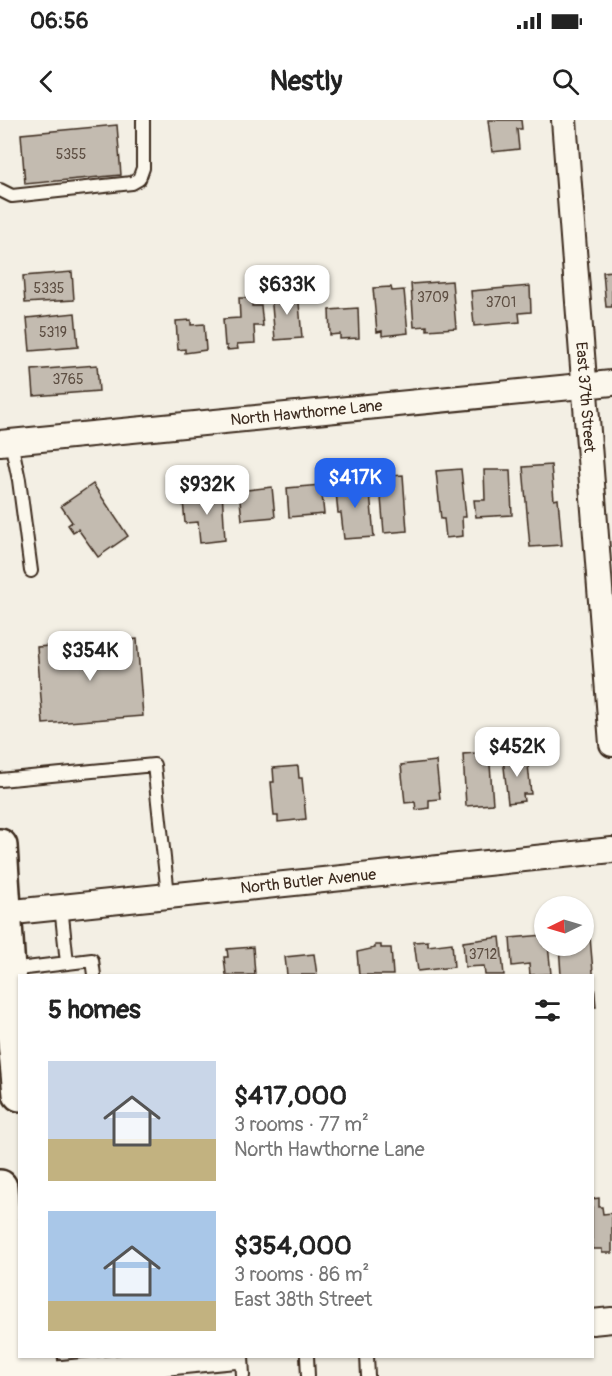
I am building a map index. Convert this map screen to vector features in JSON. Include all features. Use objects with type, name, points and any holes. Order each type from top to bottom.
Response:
[{"type":"main road","points":[[0,846],[8,970],[18,1073]]},
{"type":"main road","points":[[0,1186],[18,1281]]},
{"type":"street","name":"East 37th Street","points":[[564,120],[612,744]]},
{"type":"street","name":"North Hawthorne Lane","points":[[5,442],[612,383]]},
{"type":"street","name":"North Butler Avenue","points":[[4,913],[612,850]]},
{"type":"street","points":[[594,1322],[612,1320]]},
{"type":"street","points":[[35,1371],[208,1358]]},
{"type":"lane","points":[[0,190],[12,196],[132,183],[139,179],[143,168],[143,120]]},
{"type":"lane","points":[[5,442],[18,480],[31,572]]},
{"type":"lane","points":[[0,780],[154,765],[168,895]]},
{"type":"lane","points":[[61,906],[68,963]]},
{"type":"lane","points":[[8,970],[47,970],[68,963],[92,960],[94,974]]},
{"type":"lane","points":[[242,1358],[243,1376]]},
{"type":"lane","points":[[307,1358],[308,1376]]},
{"type":"lane","points":[[367,1358],[368,1376]]},
{"type":"building","points":[[488,120],[521,120],[522,129],[517,129],[519,149],[492,152]]},
{"type":"building","points":[[117,125],[121,175],[25,184],[21,134]]},
{"type":"building","points":[[612,271],[612,307],[606,307],[603,272]]},
{"type":"building","points":[[72,272],[74,300],[25,303],[23,276]]},
{"type":"building","points":[[452,281],[456,328],[427,330],[427,326],[414,327],[411,284]]},
{"type":"building","points":[[530,286],[531,312],[519,313],[520,322],[474,326],[471,291]]},
{"type":"building","points":[[391,287],[392,291],[404,290],[408,333],[382,336],[382,331],[377,332],[373,288]]},
{"type":"building","points":[[298,292],[302,338],[275,340],[271,294]]},
{"type":"building","points":[[239,298],[252,298],[252,306],[261,306],[263,326],[254,326],[255,343],[237,344],[238,349],[227,350],[223,319],[240,318]]},
{"type":"building","points":[[358,308],[359,338],[340,339],[340,334],[330,335],[329,310]]},
{"type":"building","points":[[75,313],[78,347],[30,351],[27,318]]},
{"type":"building","points":[[191,320],[191,325],[204,324],[206,350],[185,353],[185,349],[178,350],[176,321]]},
{"type":"building","points":[[97,365],[99,391],[34,396],[32,370]]},
{"type":"building","points":[[551,465],[554,500],[558,499],[562,545],[530,547],[523,467]]},
{"type":"building","points":[[461,469],[466,517],[462,517],[463,536],[446,538],[444,519],[441,519],[436,471]]},
{"type":"building","points":[[484,470],[510,470],[512,515],[476,517],[474,500],[485,500]]},
{"type":"building","points":[[391,473],[391,476],[403,475],[407,531],[384,533],[379,474]]},
{"type":"building","points":[[351,480],[351,483],[369,481],[374,537],[344,539],[341,513],[338,513],[335,481]]},
{"type":"building","points":[[93,484],[128,536],[98,557],[78,529],[73,532],[68,525],[72,522],[61,506]]},
{"type":"building","points":[[321,485],[324,514],[289,517],[287,488]]},
{"type":"building","points":[[272,487],[275,517],[242,520],[239,491]]},
{"type":"building","points":[[222,491],[225,540],[200,543],[198,522],[185,523],[183,500],[197,499],[196,493]]},
{"type":"building","points":[[137,639],[143,716],[43,724],[37,647]]},
{"type":"building","points":[[489,752],[493,804],[466,806],[463,754]]},
{"type":"building","points":[[527,755],[531,794],[523,794],[524,801],[508,803],[503,758]]},
{"type":"building","points":[[436,761],[440,799],[429,800],[429,808],[416,810],[415,802],[405,803],[401,765]]},
{"type":"building","points":[[298,766],[299,778],[302,778],[306,819],[278,822],[278,816],[274,816],[271,782],[274,782],[273,768]]},
{"type":"building","points":[[534,936],[534,956],[549,956],[551,974],[530,974],[529,964],[512,966],[510,938]]},
{"type":"building","points":[[500,937],[504,974],[485,974],[484,966],[465,967],[463,942]]},
{"type":"building","points":[[428,941],[428,946],[452,943],[454,967],[418,971],[414,942]]},
{"type":"building","points":[[375,945],[381,945],[381,948],[391,948],[393,974],[359,974],[357,952],[375,948]]},
{"type":"building","points":[[253,947],[255,974],[226,974],[224,957],[228,957],[227,949]]},
{"type":"building","points":[[314,954],[317,974],[287,974],[285,957]]},
{"type":"building","points":[[560,956],[592,956],[593,974],[561,974]]},
{"type":"building","points":[[594,984],[596,1007],[594,1007]]},
{"type":"building","points":[[599,1198],[599,1207],[602,1207],[603,1214],[612,1213],[612,1253],[602,1253],[602,1249],[594,1249],[594,1199]]}]
